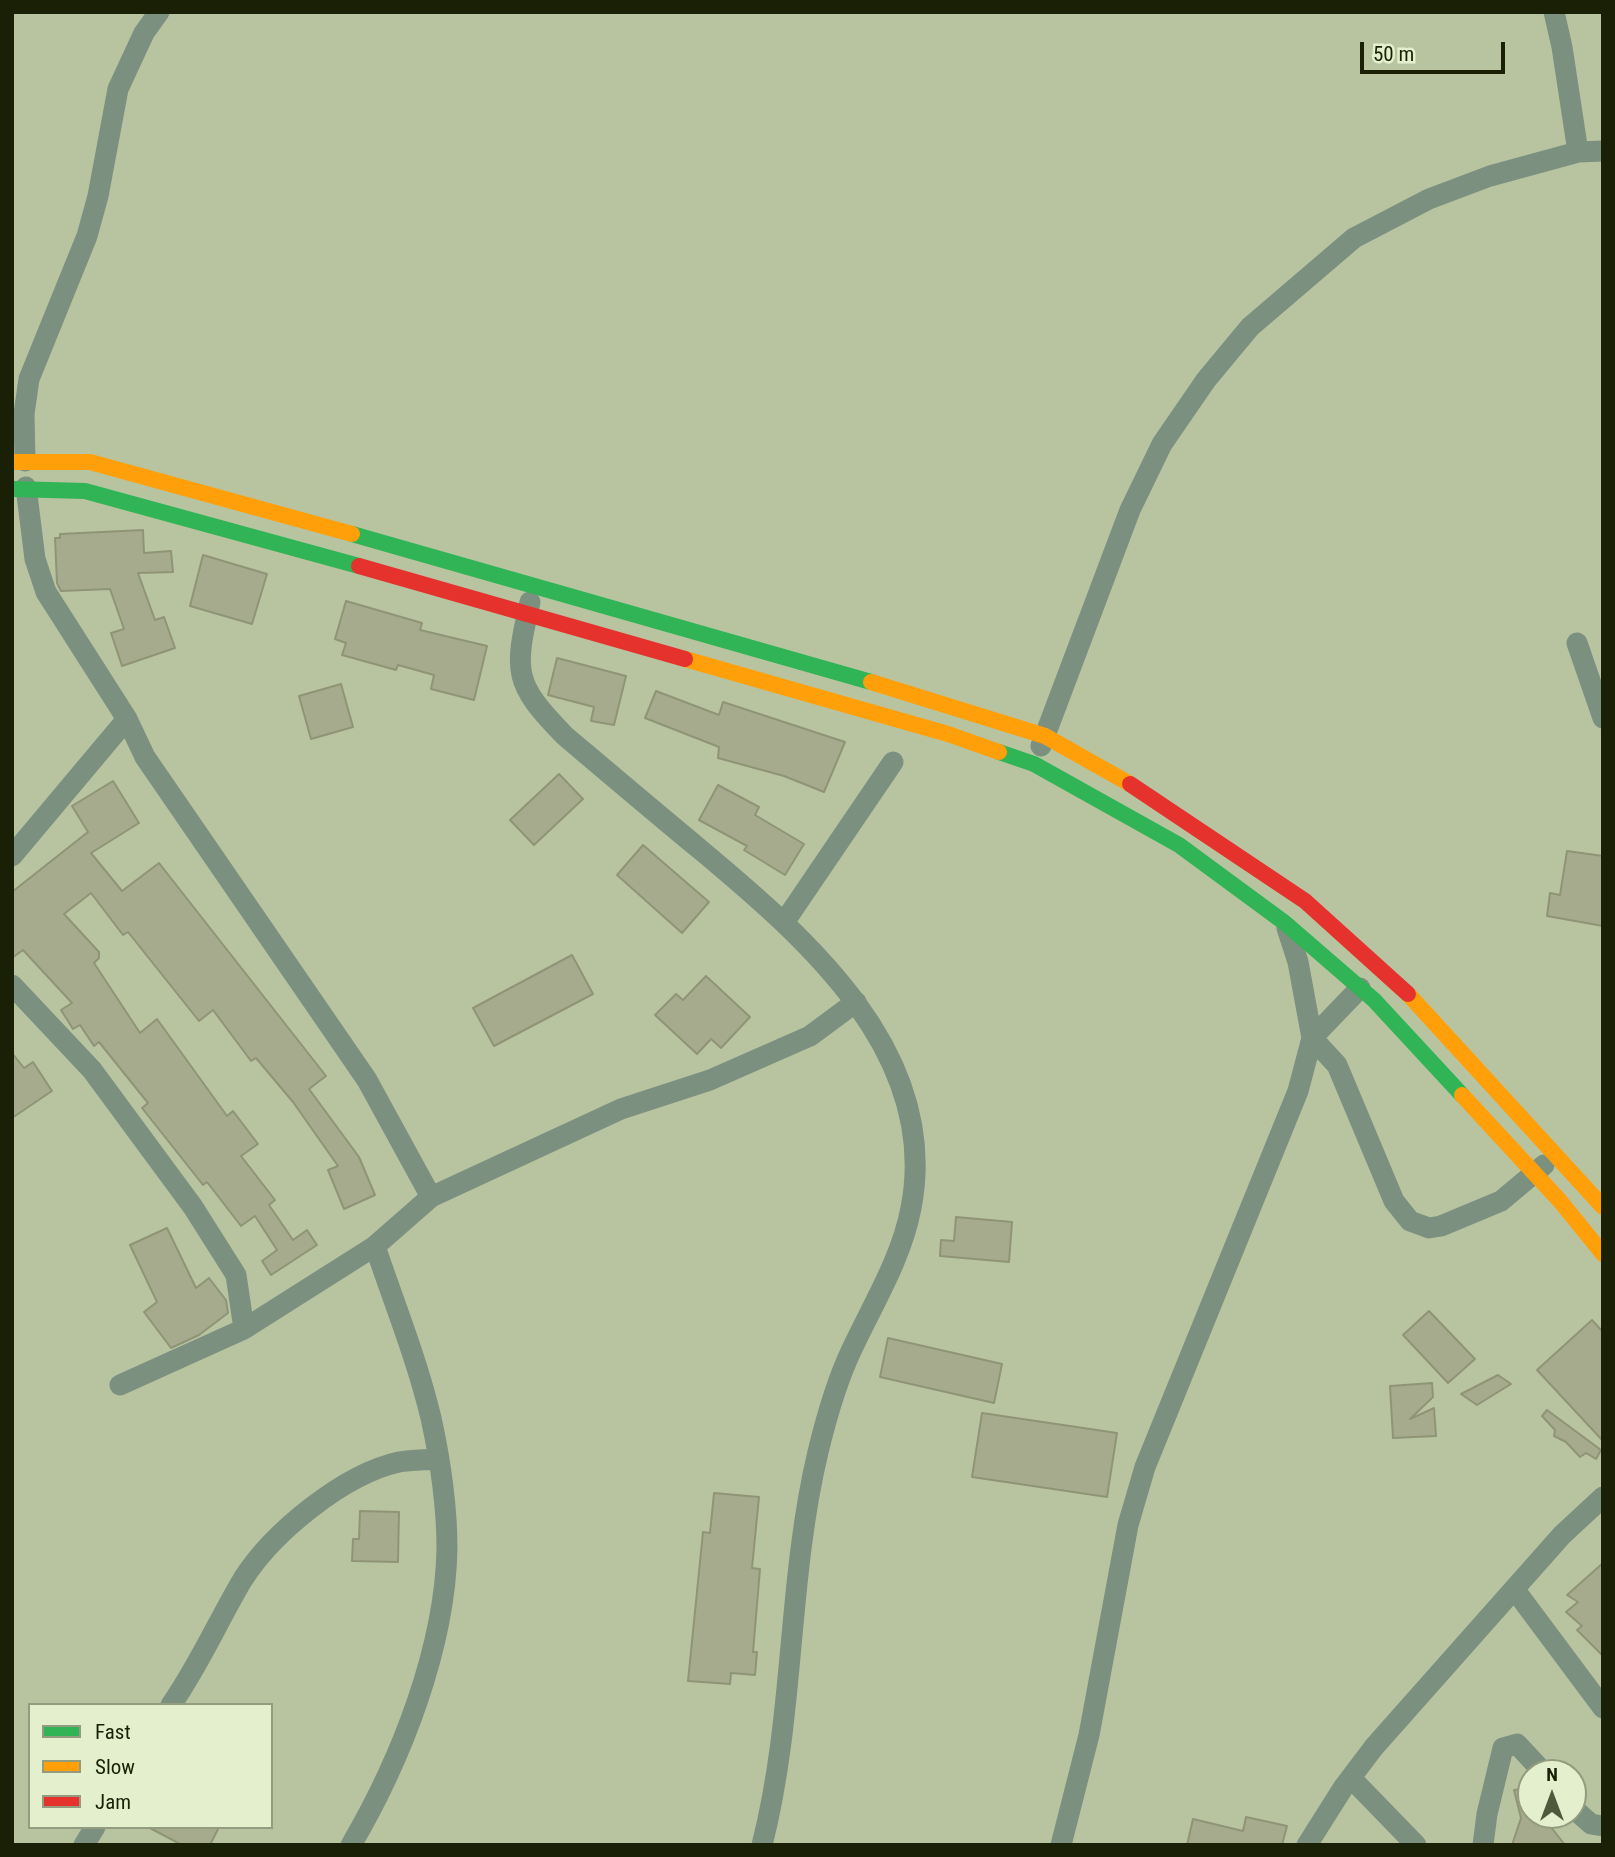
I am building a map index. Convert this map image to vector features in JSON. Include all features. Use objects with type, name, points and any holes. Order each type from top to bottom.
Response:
[{"type":"main road","points":[[1603,1207],[1394,979],[1305,901],[1191,822],[1045,736],[957,706],[90,462],[19,461],[19,488],[85,491],[948,734],[1034,764],[1179,845],[1285,923],[1360,988],[1534,1173],[1603,1254]]},
{"type":"street","points":[[19,461],[29,379],[87,236],[98,196],[118,89],[144,33],[159,12]]},
{"type":"street","points":[[1554,12],[1578,152]]},
{"type":"street","points":[[1034,764],[1130,510],[1162,444],[1206,380],[1250,327],[1300,281],[1365,233],[1450,191],[1490,176],[1578,152],[1603,150]]},
{"type":"street","points":[[19,488],[35,559],[46,592],[127,719],[145,757],[367,1080],[431,1197]]},
{"type":"street","points":[[534,586],[520,639],[519,664],[525,689],[536,706],[565,736],[785,921],[856,1002],[887,1053],[904,1090],[913,1125],[915,1163],[911,1208],[894,1261],[850,1353],[818,1450],[799,1549],[783,1741],[762,1845]]},
{"type":"street","points":[[1577,643],[1603,718]]},
{"type":"street","points":[[12,856],[127,719]]},
{"type":"street","points":[[785,921],[892,762]]},
{"type":"street","points":[[1061,1845],[1088,1735],[1128,1525],[1145,1467],[1298,1091],[1312,1038],[1298,962],[1285,923]]},
{"type":"street","points":[[12,985],[92,1070],[193,1207],[236,1275],[244,1329]]},
{"type":"street","points":[[1312,1038],[1360,988]]},
{"type":"street","points":[[120,1385],[244,1329],[375,1246],[431,1197],[621,1109],[710,1080],[810,1036],[856,1002]]},
{"type":"street","points":[[1312,1038],[1337,1065],[1394,1201],[1410,1221],[1429,1228],[1441,1226],[1501,1201],[1557,1154]]},
{"type":"street","points":[[351,1845],[394,1762],[417,1700],[433,1640],[447,1550],[431,1420],[418,1372],[375,1246]]},
{"type":"street","points":[[172,1703],[195,1670],[244,1578],[285,1530],[356,1479],[398,1462],[437,1459]]},
{"type":"street","points":[[1307,1845],[1319,1835],[1350,1778],[1374,1747],[1562,1535],[1603,1497]]},
{"type":"street","points":[[1515,1590],[1603,1707]]},
{"type":"street","points":[[1483,1845],[1487,1814],[1503,1748],[1517,1744],[1531,1759]]},
{"type":"street","points":[[1350,1778],[1416,1845]]},
{"type":"street","points":[[1587,1820],[1603,1826]]},
{"type":"street","points":[[84,1845],[94,1829]]},
{"type":"building","points":[[143,530],[144,553],[171,551],[173,572],[138,573],[155,620],[164,617],[175,648],[122,666],[111,633],[124,629],[110,589],[61,591],[57,583],[55,538],[60,538],[60,534]]},
{"type":"building","points":[[203,555],[267,574],[252,624],[190,606]]},
{"type":"building","points":[[346,601],[422,623],[420,630],[487,646],[474,700],[431,689],[434,675],[398,665],[396,670],[342,655],[346,643],[335,639]]},
{"type":"building","points":[[557,658],[626,676],[614,725],[591,721],[594,707],[548,695]]},
{"type":"building","points":[[341,684],[353,727],[311,739],[299,696]]},
{"type":"building","points":[[656,691],[719,715],[723,702],[845,742],[824,792],[784,776],[718,758],[719,747],[645,718]]},
{"type":"building","points":[[559,774],[583,799],[534,845],[510,820]]},
{"type":"building","points":[[113,781],[139,823],[91,853],[122,891],[159,863],[326,1076],[309,1089],[359,1157],[375,1195],[344,1209],[328,1170],[338,1166],[293,1102],[256,1058],[251,1061],[213,1010],[199,1021],[128,932],[123,935],[91,893],[64,914],[99,952],[99,958],[94,963],[140,1033],[157,1019],[227,1116],[233,1111],[258,1144],[241,1156],[275,1200],[269,1205],[293,1240],[307,1230],[317,1245],[271,1275],[262,1261],[277,1250],[255,1216],[241,1226],[207,1182],[203,1185],[142,1108],[148,1103],[99,1042],[94,1046],[80,1025],[73,1029],[61,1010],[72,1003],[23,950],[12,958],[12,892],[88,832],[72,806]]},
{"type":"building","points":[[718,785],[759,807],[755,815],[804,844],[785,875],[744,850],[747,846],[699,820]]},
{"type":"building","points":[[643,845],[709,902],[682,933],[617,875]]},
{"type":"building","points":[[1567,851],[1603,856],[1603,926],[1547,916],[1550,893],[1560,895]]},
{"type":"building","points":[[572,955],[593,994],[494,1046],[473,1008]]},
{"type":"building","points":[[706,976],[750,1017],[721,1048],[711,1039],[697,1054],[655,1015],[676,994],[683,1000]]},
{"type":"building","points":[[12,1053],[24,1068],[33,1062],[52,1091],[12,1118]]},
{"type":"building","points":[[956,1217],[1012,1222],[1009,1262],[940,1256],[941,1240],[954,1241]]},
{"type":"building","points":[[167,1228],[196,1288],[209,1278],[226,1300],[228,1313],[199,1335],[171,1348],[144,1312],[157,1302],[130,1245]]},
{"type":"building","points":[[1429,1311],[1475,1359],[1448,1383],[1403,1335]]},
{"type":"building","points":[[1592,1320],[1603,1332],[1603,1441],[1537,1370]]},
{"type":"building","points":[[888,1338],[1002,1364],[994,1403],[880,1377]]},
{"type":"building","points":[[1498,1375],[1511,1384],[1477,1405],[1461,1394]]},
{"type":"building","points":[[1432,1383],[1433,1397],[1410,1419],[1434,1408],[1436,1436],[1393,1438],[1390,1386]]},
{"type":"building","points":[[1547,1410],[1601,1450],[1596,1459],[1586,1453],[1580,1457],[1566,1442],[1554,1436],[1555,1430],[1542,1416]]},
{"type":"building","points":[[982,1413],[1117,1433],[1107,1497],[972,1477]]},
{"type":"building","points":[[714,1493],[759,1497],[752,1568],[760,1569],[753,1652],[757,1652],[755,1675],[731,1673],[730,1684],[688,1681],[703,1532],[710,1533]]},
{"type":"building","points":[[360,1511],[399,1512],[398,1562],[352,1561],[353,1539],[359,1539]]},
{"type":"building","points":[[1603,1563],[1603,1656],[1577,1630],[1582,1626],[1566,1612],[1578,1602],[1567,1595]]},
{"type":"building","points":[[1246,1817],[1287,1826],[1282,1845],[1187,1845],[1193,1819],[1243,1831]]},
{"type":"building","points":[[152,1829],[218,1829],[210,1845],[182,1845]]},
{"type":"building","points":[[1517,1829],[1552,1829],[1565,1845],[1512,1845]]},
{"type":"traffic: fast","points":[[12,489],[85,491],[359,566]]},
{"type":"traffic: fast","points":[[352,534],[871,682]]},
{"type":"traffic: fast","points":[[999,752],[1034,764],[1179,845],[1285,923],[1374,1000],[1462,1095]]},
{"type":"traffic: slow","points":[[12,462],[90,462],[352,534]]},
{"type":"traffic: slow","points":[[685,659],[948,734],[999,752]]},
{"type":"traffic: slow","points":[[871,682],[1045,736],[1130,784]]},
{"type":"traffic: slow","points":[[1408,994],[1603,1207]]},
{"type":"traffic: slow","points":[[1462,1095],[1560,1201],[1603,1254]]},
{"type":"traffic: jam","points":[[359,566],[685,659]]},
{"type":"traffic: jam","points":[[1130,784],[1305,901],[1408,994]]}]
